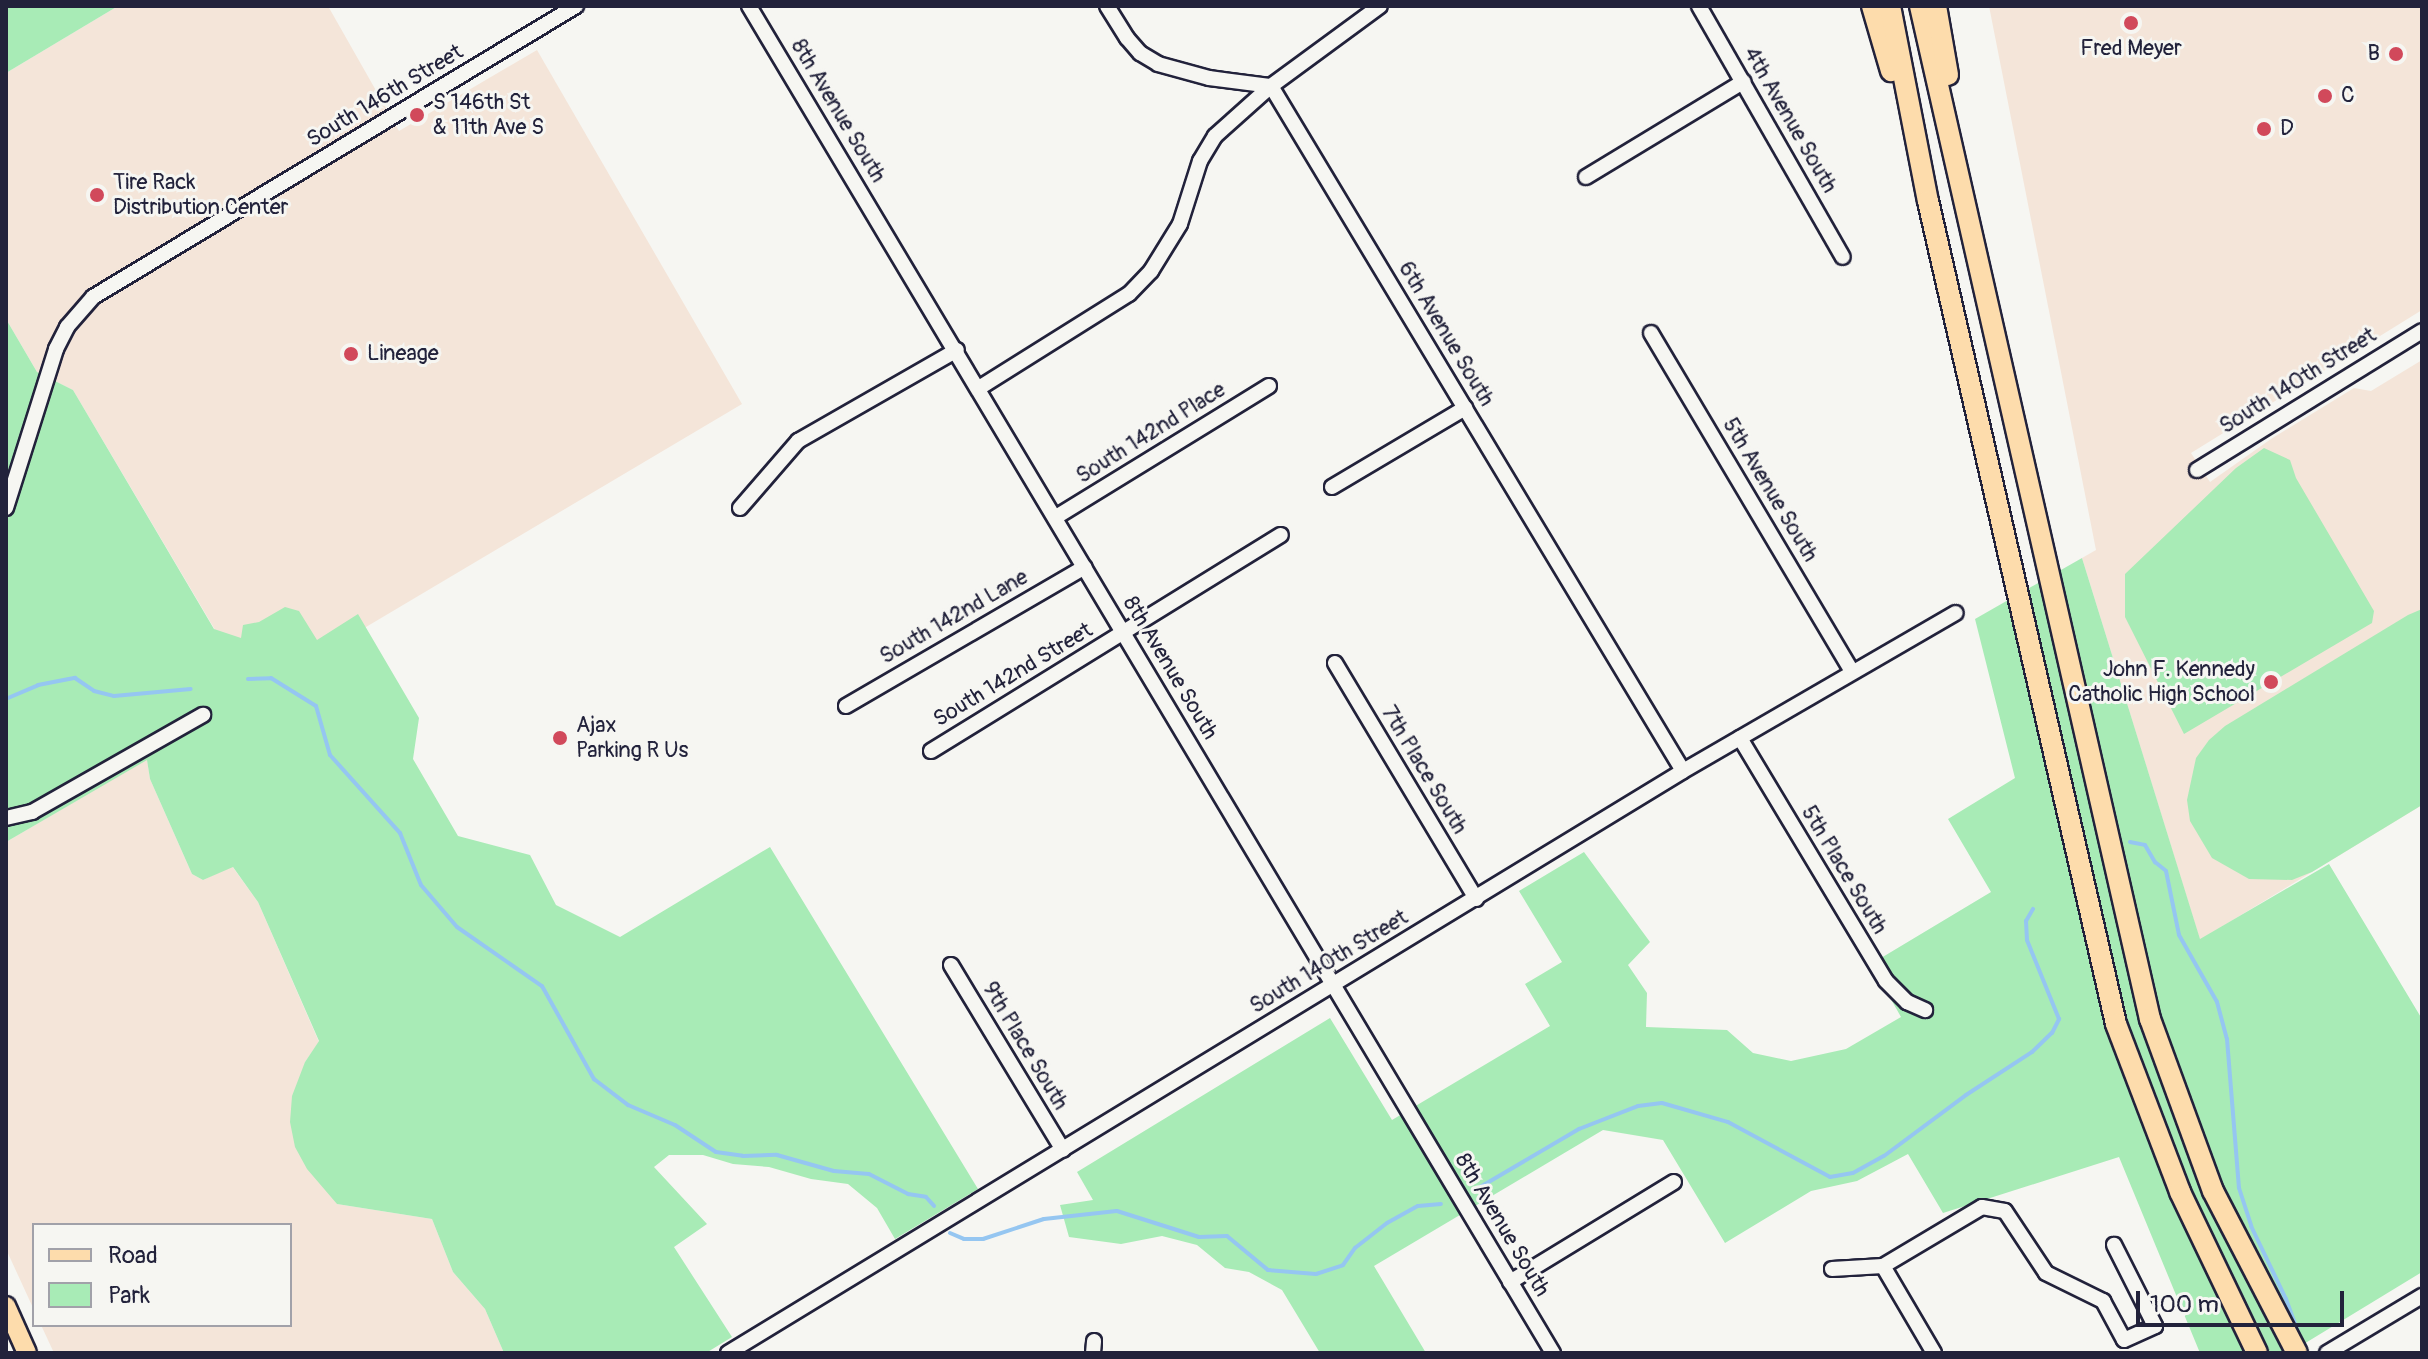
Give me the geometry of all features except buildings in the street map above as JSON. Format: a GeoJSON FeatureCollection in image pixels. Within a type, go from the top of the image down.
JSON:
{"type":"FeatureCollection","features":[{"type":"Feature","properties":{"kind":"highway"},"geometry":{"type":"LineString","coordinates":[[1872,6],[1928,201]]}},
{"type":"Feature","properties":{"kind":"highway"},"geometry":{"type":"LineString","coordinates":[[1890,6],[1928,201],[2116,1024],[2180,1192],[2257,1353]]}},
{"type":"Feature","properties":{"kind":"highway"},"geometry":{"type":"LineString","coordinates":[[1920,6],[2150,1019],[2213,1191],[2297,1353]]}},
{"type":"Feature","properties":{"kind":"highway"},"geometry":{"type":"LineString","coordinates":[[1936,6],[1982,284]]}},
{"type":"Feature","properties":{"kind":"main road"},"geometry":{"type":"LineString","coordinates":[[6,1306],[27,1353]]}},
{"type":"Feature","properties":{"kind":"street","name":"South 146th Street"},"geometry":{"type":"LineString","coordinates":[[6,508],[56,349],[67,327],[93,297],[576,6]]}},
{"type":"Feature","properties":{"kind":"street","name":"8th Avenue South"},"geometry":{"type":"LineString","coordinates":[[749,6],[1553,1353]]}},
{"type":"Feature","properties":{"kind":"street"},"geometry":{"type":"LineString","coordinates":[[1107,6],[1140,53],[1158,64],[1209,78],[1271,86]]}},
{"type":"Feature","properties":{"kind":"street"},"geometry":{"type":"LineString","coordinates":[[979,388],[1129,294],[1151,271],[1180,224],[1200,161],[1215,136],[1271,86],[1380,6]]}},
{"type":"Feature","properties":{"kind":"street","name":"4th Avenue South"},"geometry":{"type":"LineString","coordinates":[[1699,6],[1843,257]]}},
{"type":"Feature","properties":{"kind":"street"},"geometry":{"type":"LineString","coordinates":[[1586,177],[1743,82]]}},
{"type":"Feature","properties":{"kind":"street","name":"6th Avenue South"},"geometry":{"type":"LineString","coordinates":[[1271,86],[1683,771]]}},
{"type":"Feature","properties":{"kind":"street","name":"South 140th Street"},"geometry":{"type":"LineString","coordinates":[[2197,470],[2422,331]]}},
{"type":"Feature","properties":{"kind":"street","name":"5th Avenue South"},"geometry":{"type":"LineString","coordinates":[[1651,333],[1852,671]]}},
{"type":"Feature","properties":{"kind":"street"},"geometry":{"type":"LineString","coordinates":[[740,508],[798,441],[957,350]]}},
{"type":"Feature","properties":{"kind":"street","name":"South 142nd Place"},"geometry":{"type":"LineString","coordinates":[[1056,517],[1269,386]]}},
{"type":"Feature","properties":{"kind":"street"},"geometry":{"type":"LineString","coordinates":[[1332,487],[1465,408]]}},
{"type":"Feature","properties":{"kind":"street","name":"South 142nd Street"},"geometry":{"type":"LineString","coordinates":[[931,751],[1281,535]]}},
{"type":"Feature","properties":{"kind":"street","name":"South 142nd Lane"},"geometry":{"type":"LineString","coordinates":[[846,706],[1085,567]]}},
{"type":"Feature","properties":{"kind":"street","name":"South 140th Street"},"geometry":{"type":"LineString","coordinates":[[728,1353],[1683,771],[1956,613]]}},
{"type":"Feature","properties":{"kind":"street","name":"7th Place South"},"geometry":{"type":"LineString","coordinates":[[1335,663],[1476,899]]}},
{"type":"Feature","properties":{"kind":"street"},"geometry":{"type":"LineString","coordinates":[[6,818],[32,812],[203,715]]}},
{"type":"Feature","properties":{"kind":"street","name":"5th Place South"},"geometry":{"type":"LineString","coordinates":[[1740,738],[1886,981],[1907,1002],[1925,1010]]}},
{"type":"Feature","properties":{"kind":"street","name":"9th Place South"},"geometry":{"type":"LineString","coordinates":[[951,965],[1063,1150]]}},
{"type":"Feature","properties":{"kind":"street"},"geometry":{"type":"LineString","coordinates":[[1510,1282],[1674,1182]]}},
{"type":"Feature","properties":{"kind":"street"},"geometry":{"type":"LineString","coordinates":[[1832,1269],[1883,1266],[1982,1207],[2005,1211],[2046,1273],[2103,1301],[2124,1340],[2155,1326],[2114,1245]]}},
{"type":"Feature","properties":{"kind":"street"},"geometry":{"type":"LineString","coordinates":[[1883,1266],[1934,1353]]}},
{"type":"Feature","properties":{"kind":"street"},"geometry":{"type":"LineString","coordinates":[[2332,1350],[2422,1296]]}},
{"type":"Feature","properties":{"kind":"shaded area"},"geometry":{"type":"Polygon","coordinates":[[[118,6],[328,6],[399,131],[537,50],[742,404],[253,694],[73,390],[37,372],[6,319],[6,73],[118,6]]]}},
{"type":"Feature","properties":{"kind":"shaded area"},"geometry":{"type":"Polygon","coordinates":[[[1989,6],[2422,6],[2422,310],[2191,453],[2210,482],[2271,439],[2354,388],[2371,391],[2422,360],[2422,805],[2200,940],[2082,558],[2096,550],[1989,6]]]}},
{"type":"Feature","properties":{"kind":"shaded area"},"geometry":{"type":"Polygon","coordinates":[[[147,759],[150,779],[192,874],[203,880],[232,866],[258,902],[319,1042],[305,1062],[337,1204],[432,1219],[453,1272],[485,1309],[504,1353],[54,1353],[42,1327],[292,1327],[292,1223],[32,1223],[32,1306],[6,1249],[6,842],[147,759]]]}},
{"type":"Feature","properties":{"kind":"green space"},"geometry":{"type":"Polygon","coordinates":[[[6,6],[118,6],[6,73],[6,6]]]}},
{"type":"Feature","properties":{"kind":"green space"},"geometry":{"type":"Polygon","coordinates":[[[6,319],[37,372],[73,390],[214,629],[241,638],[243,625],[259,622],[285,607],[299,611],[317,640],[358,614],[419,718],[413,759],[458,836],[530,855],[556,905],[620,937],[770,847],[978,1189],[895,1239],[877,1208],[848,1184],[811,1179],[769,1167],[733,1164],[703,1155],[669,1155],[654,1167],[707,1224],[674,1247],[732,1337],[706,1353],[504,1353],[485,1309],[453,1272],[432,1219],[337,1204],[307,1169],[295,1147],[290,1122],[292,1096],[305,1062],[319,1041],[258,902],[233,867],[203,880],[192,874],[150,779],[147,760],[6,842],[6,319]]]}},
{"type":"Feature","properties":{"kind":"green space"},"geometry":{"type":"Polygon","coordinates":[[[2264,448],[2290,460],[2296,478],[2374,611],[2372,623],[2184,734],[2125,617],[2125,574],[2236,468],[2264,448]]]}},
{"type":"Feature","properties":{"kind":"green space"},"geometry":{"type":"Polygon","coordinates":[[[2082,558],[2200,939],[2329,864],[2422,1019],[2422,1272],[2289,1353],[2200,1353],[2119,1157],[1943,1213],[1908,1154],[1857,1181],[1811,1191],[1725,1243],[1663,1140],[1603,1130],[1374,1266],[1426,1353],[1320,1353],[1282,1290],[1249,1272],[1225,1268],[1197,1245],[1162,1236],[1121,1244],[1069,1237],[1060,1205],[1093,1200],[1077,1172],[1330,1018],[1392,1120],[1550,1026],[1525,984],[1562,962],[1519,891],[1584,852],[1650,942],[1628,965],[1647,993],[1646,1027],[1727,1030],[1753,1053],[1791,1061],[1846,1049],[1901,1017],[1871,964],[1991,892],[1948,819],[2015,778],[1975,619],[2082,558]]]}},
{"type":"Feature","properties":{"kind":"green space"},"geometry":{"type":"Polygon","coordinates":[[[2422,609],[2422,805],[2312,872],[2292,880],[2249,879],[2212,858],[2190,821],[2187,800],[2196,758],[2209,740],[2225,726],[2422,609]]]}},
{"type":"Feature","properties":{"kind":"waterway"},"geometry":{"type":"LineString","coordinates":[[8,698],[38,685],[75,678],[94,691],[114,696],[191,689]]}},
{"type":"Feature","properties":{"kind":"waterway"},"geometry":{"type":"LineString","coordinates":[[248,679],[271,678],[316,706],[330,755],[400,833],[421,885],[457,927],[542,986],[594,1079],[628,1105],[675,1125],[716,1152],[743,1156],[777,1155],[834,1171],[869,1174],[908,1194],[926,1197],[934,1206]]}},
{"type":"Feature","properties":{"kind":"waterway"},"geometry":{"type":"LineString","coordinates":[[2130,842],[2145,845],[2155,862],[2166,871],[2179,935],[2217,1002],[2227,1039],[2239,1188],[2251,1226],[2286,1299],[2301,1340]]}},
{"type":"Feature","properties":{"kind":"waterway"},"geometry":{"type":"LineString","coordinates":[[1475,1190],[1579,1129],[1638,1106],[1662,1103],[1728,1122],[1830,1177],[1853,1173],[1884,1156],[1966,1095],[2032,1052],[2052,1033],[2059,1019],[2027,940],[2026,921],[2033,909]]}},
{"type":"Feature","properties":{"kind":"waterway"},"geometry":{"type":"LineString","coordinates":[[950,1233],[964,1239],[983,1239],[1044,1219],[1117,1211],[1199,1237],[1227,1236],[1268,1270],[1316,1274],[1343,1265],[1355,1248],[1387,1223],[1418,1206],[1441,1204]]}},
{"type":"Feature","properties":{"kind":"place","name":"Fred Meyer"},"geometry":{"type":"Point","coordinates":[2131,23]}},
{"type":"Feature","properties":{"kind":"place","name":"B"},"geometry":{"type":"Point","coordinates":[2396,54]}},
{"type":"Feature","properties":{"kind":"place","name":"C"},"geometry":{"type":"Point","coordinates":[2325,96]}},
{"type":"Feature","properties":{"kind":"place","name":"S 146th St & 11th Ave S"},"geometry":{"type":"Point","coordinates":[417,115]}},
{"type":"Feature","properties":{"kind":"place","name":"D"},"geometry":{"type":"Point","coordinates":[2264,129]}},
{"type":"Feature","properties":{"kind":"place","name":"Tire Rack Distribution Center"},"geometry":{"type":"Point","coordinates":[97,195]}},
{"type":"Feature","properties":{"kind":"place","name":"Lineage"},"geometry":{"type":"Point","coordinates":[351,354]}},
{"type":"Feature","properties":{"kind":"place","name":"John F. Kennedy Catholic High School"},"geometry":{"type":"Point","coordinates":[2271,682]}},
{"type":"Feature","properties":{"kind":"place","name":"Ajax Parking R Us"},"geometry":{"type":"Point","coordinates":[560,738]}}]}
